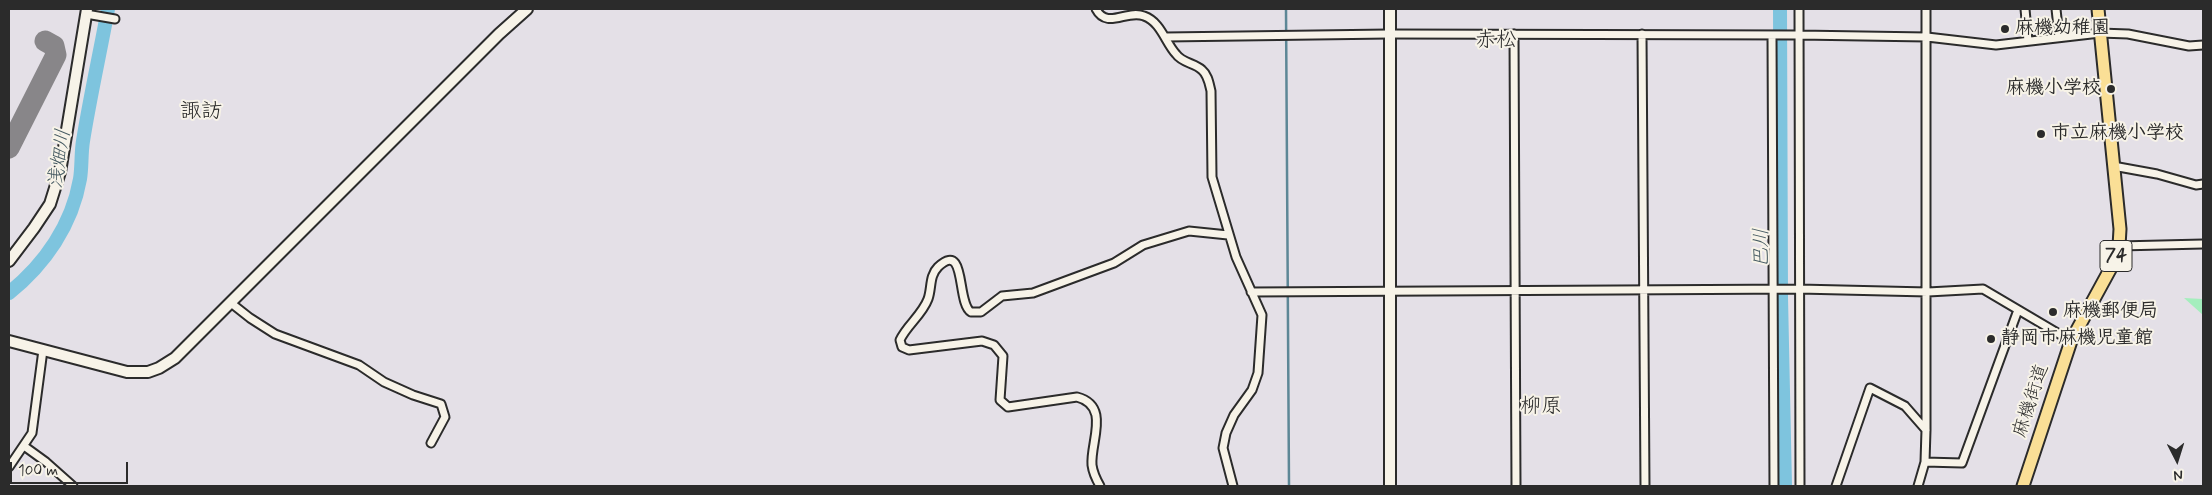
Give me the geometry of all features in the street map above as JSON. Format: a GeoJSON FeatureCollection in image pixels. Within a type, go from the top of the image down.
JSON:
{"type":"FeatureCollection","features":[{"type":"Feature","properties":{"kind":"main road","name":"麻機街道"},"geometry":{"type":"LineString","coordinates":[[2023,486],[2071,341],[2113,264],[2119,246],[2120,229],[2098,9]]}},
{"type":"Feature","properties":{"kind":"street"},"geometry":{"type":"LineString","coordinates":[[9,341],[127,372],[148,372],[159,368],[175,358],[499,34],[527,9]]}},
{"type":"Feature","properties":{"kind":"street"},"geometry":{"type":"LineString","coordinates":[[1096,9],[1104,18],[1111,20],[1134,13],[1152,19],[1176,56],[1202,69],[1208,78],[1211,91],[1212,176],[1228,235],[1262,315],[1260,359],[1252,390],[1234,415],[1226,433],[1223,448],[1233,486]]}},
{"type":"Feature","properties":{"kind":"street"},"geometry":{"type":"LineString","coordinates":[[1390,9],[1390,486]]}},
{"type":"Feature","properties":{"kind":"street"},"geometry":{"type":"LineString","coordinates":[[1799,9],[1800,486]]}},
{"type":"Feature","properties":{"kind":"street"},"geometry":{"type":"LineString","coordinates":[[1918,486],[1926,462],[1928,292],[1926,9]]}},
{"type":"Feature","properties":{"kind":"street"},"geometry":{"type":"LineString","coordinates":[[2025,9],[2028,41]]}},
{"type":"Feature","properties":{"kind":"street"},"geometry":{"type":"LineString","coordinates":[[2056,9],[2059,37]]}},
{"type":"Feature","properties":{"kind":"street"},"geometry":{"type":"LineString","coordinates":[[9,261],[50,204],[60,172],[87,11],[115,19]]}},
{"type":"Feature","properties":{"kind":"street"},"geometry":{"type":"LineString","coordinates":[[1166,38],[1390,34],[1799,35],[1927,37],[1996,46],[2100,33],[2128,34],[2189,46],[2203,45]]}},
{"type":"Feature","properties":{"kind":"street"},"geometry":{"type":"LineString","coordinates":[[1514,34],[1516,486]]}},
{"type":"Feature","properties":{"kind":"street"},"geometry":{"type":"LineString","coordinates":[[1642,34],[1645,486]]}},
{"type":"Feature","properties":{"kind":"street"},"geometry":{"type":"LineString","coordinates":[[1772,35],[1774,486]]}},
{"type":"Feature","properties":{"kind":"street"},"geometry":{"type":"LineString","coordinates":[[2113,166],[2157,174],[2196,185],[2203,184]]}},
{"type":"Feature","properties":{"kind":"street"},"geometry":{"type":"LineString","coordinates":[[1100,486],[1094,477],[1092,463],[1096,414],[1092,404],[1086,400],[1071,398],[1008,406],[1000,400],[1002,356],[994,345],[982,341],[909,350],[902,347],[900,340],[904,332],[919,315],[928,299],[933,274],[944,263],[950,261],[955,263],[960,271],[962,296],[965,306],[971,312],[981,312],[1002,296],[1033,292],[1114,263],[1143,245],[1189,232],[1228,235]]}},
{"type":"Feature","properties":{"kind":"street"},"geometry":{"type":"LineString","coordinates":[[2119,246],[2203,244]]}},
{"type":"Feature","properties":{"kind":"street"},"geometry":{"type":"LineString","coordinates":[[1251,292],[1773,289],[1928,292],[1983,289],[2071,341]]}},
{"type":"Feature","properties":{"kind":"street"},"geometry":{"type":"LineString","coordinates":[[231,303],[275,334],[359,365],[384,382],[413,395],[441,404],[444,417],[431,443]]}},
{"type":"Feature","properties":{"kind":"street"},"geometry":{"type":"LineString","coordinates":[[1926,462],[1962,462],[2018,310]]}},
{"type":"Feature","properties":{"kind":"street"},"geometry":{"type":"LineString","coordinates":[[9,467],[32,434],[43,350]]}},
{"type":"Feature","properties":{"kind":"street"},"geometry":{"type":"LineString","coordinates":[[1836,486],[1870,388],[1905,406],[1926,430]]}},
{"type":"Feature","properties":{"kind":"street"},"geometry":{"type":"LineString","coordinates":[[24,446],[46,462],[73,486]]}},
{"type":"Feature","properties":{"kind":"green space"},"geometry":{"type":"Polygon","coordinates":[[[2184,298],[2203,299],[2203,315],[2184,298]]]}},
{"type":"Feature","properties":{"kind":"waterway","name":"浅畑川"},"geometry":{"type":"LineString","coordinates":[[9,293],[22,282],[45,256],[64,228],[71,212],[80,179],[83,141],[108,9]]}},
{"type":"Feature","properties":{"kind":"waterway"},"geometry":{"type":"LineString","coordinates":[[1286,9],[1289,486]]}},
{"type":"Feature","properties":{"kind":"waterway","name":"巴川"},"geometry":{"type":"LineString","coordinates":[[1780,9],[1781,297],[1785,486]]}},
{"type":"Feature","properties":{"kind":"taxiway"},"geometry":{"type":"LineString","coordinates":[[9,148],[56,55],[54,46],[45,41]]}},
{"type":"Feature","properties":{"kind":"place","name":"麻機幼稚園"},"geometry":{"type":"Point","coordinates":[2005,29]}},
{"type":"Feature","properties":{"kind":"place","name":"麻機小学校"},"geometry":{"type":"Point","coordinates":[2111,89]}},
{"type":"Feature","properties":{"kind":"place","name":"市立麻機小学校"},"geometry":{"type":"Point","coordinates":[2041,134]}},
{"type":"Feature","properties":{"kind":"place","name":"麻機郵便局"},"geometry":{"type":"Point","coordinates":[2053,312]}},
{"type":"Feature","properties":{"kind":"place","name":"静岡市麻機児童館"},"geometry":{"type":"Point","coordinates":[1991,339]}},
{"type":"Feature","properties":{"kind":"district","name":"赤松"},"geometry":{"type":"Point","coordinates":[1496,42]}},
{"type":"Feature","properties":{"kind":"district","name":"諏訪"},"geometry":{"type":"Point","coordinates":[201,113]}},
{"type":"Feature","properties":{"kind":"district","name":"柳原"},"geometry":{"type":"Point","coordinates":[1541,408]}}]}
